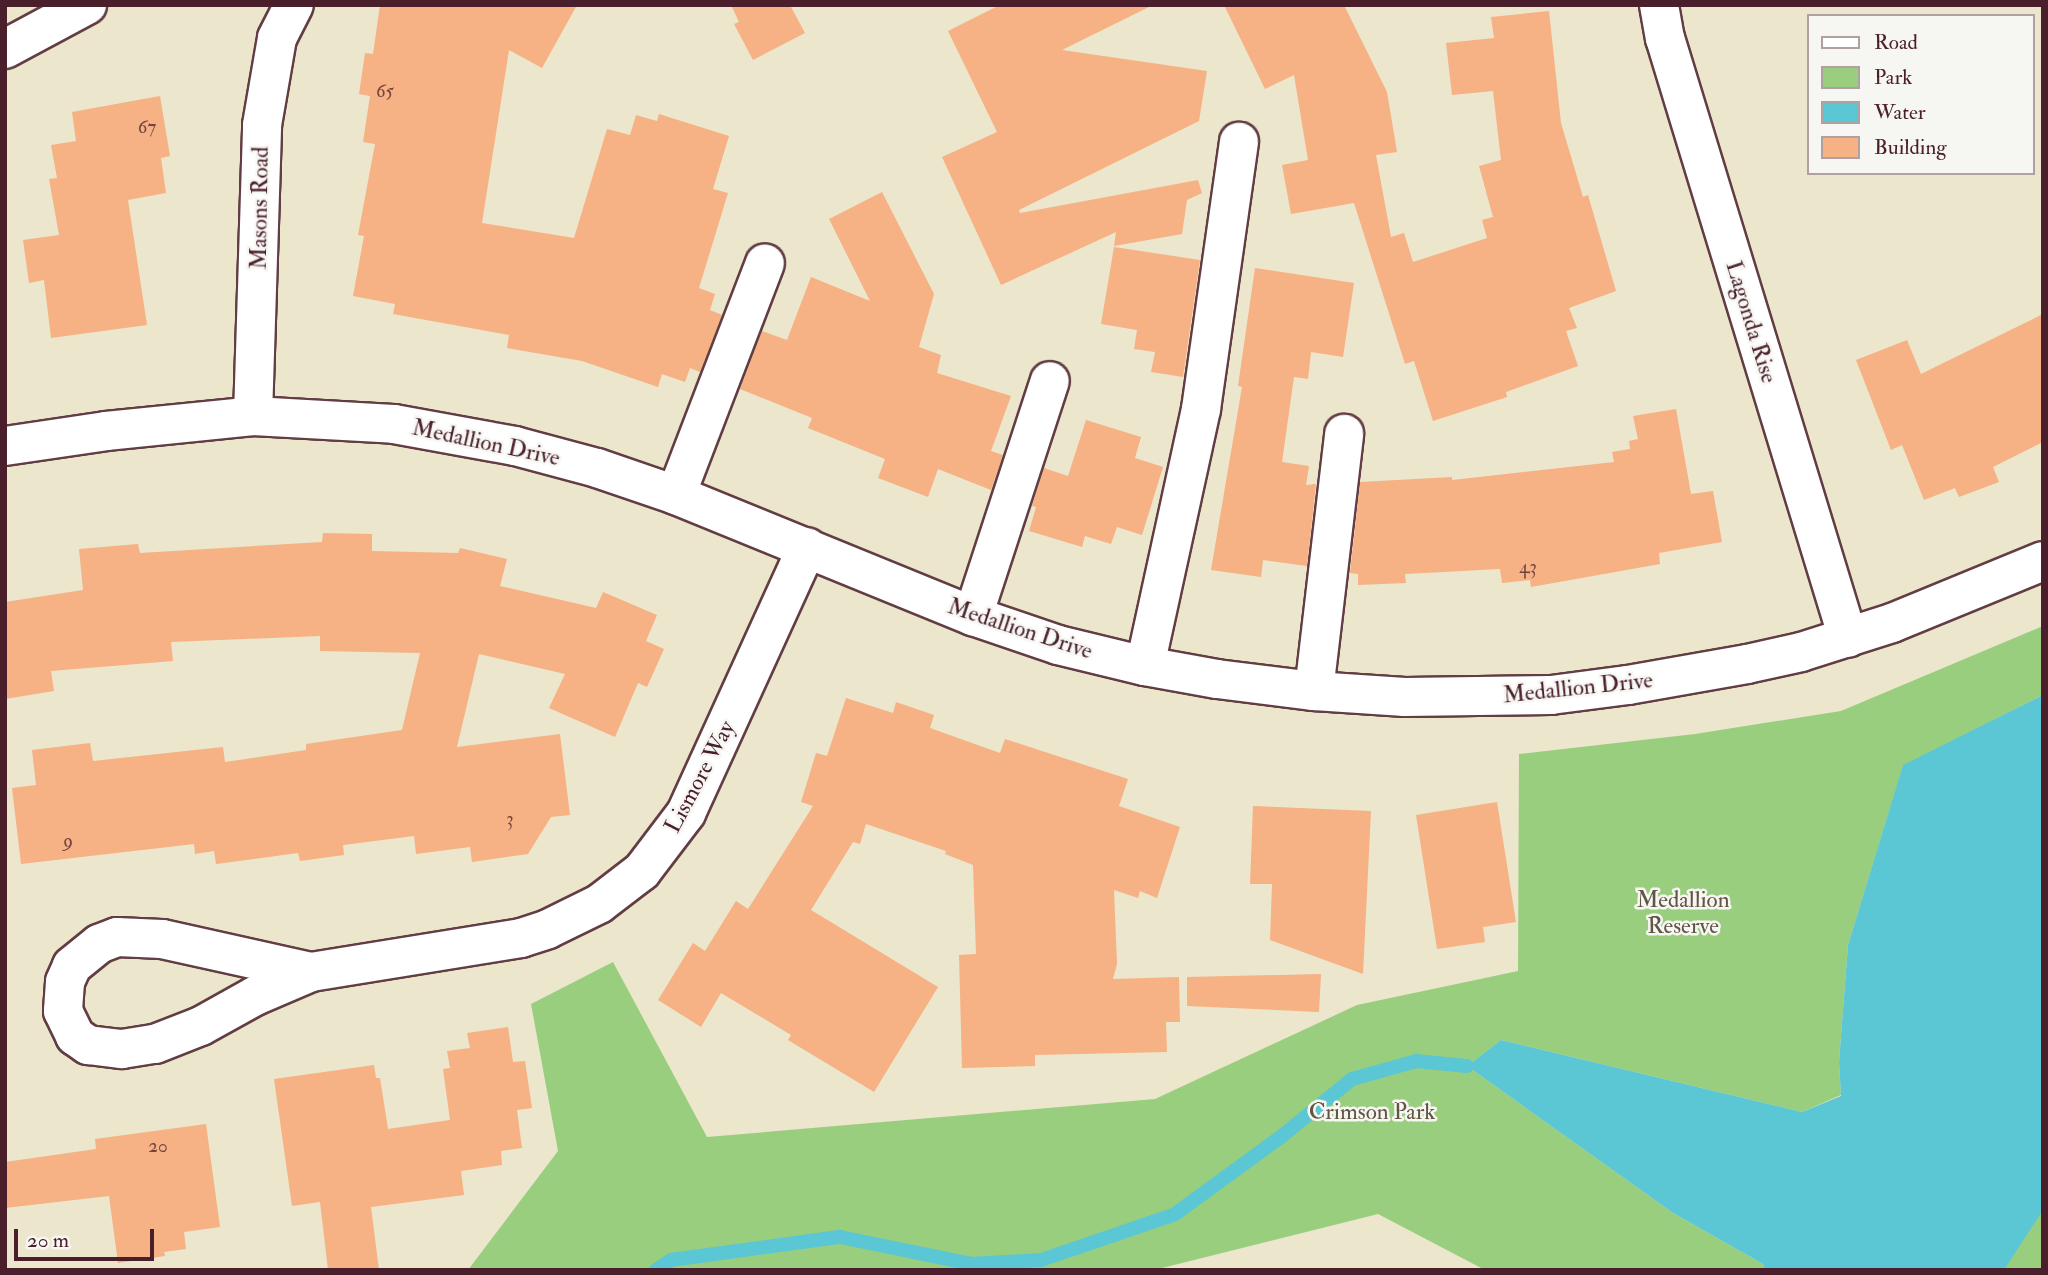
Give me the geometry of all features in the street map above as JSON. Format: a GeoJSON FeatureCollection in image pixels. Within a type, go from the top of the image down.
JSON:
{"type":"FeatureCollection","features":[{"type":"Feature","properties":{"kind":"street"},"geometry":{"type":"LineString","coordinates":[[5,49],[87,5]]}},
{"type":"Feature","properties":{"kind":"street","name":"Masons Road"},"geometry":{"type":"LineString","coordinates":[[253,416],[262,125],[277,38],[294,5]]}},
{"type":"Feature","properties":{"kind":"street","name":"Lagonda Rise"},"geometry":{"type":"LineString","coordinates":[[1659,5],[1665,38],[1848,638]]}},
{"type":"Feature","properties":{"kind":"street"},"geometry":{"type":"LineString","coordinates":[[1145,666],[1201,410],[1239,142]]}},
{"type":"Feature","properties":{"kind":"street"},"geometry":{"type":"LineString","coordinates":[[676,495],[765,263]]}},
{"type":"Feature","properties":{"kind":"street"},"geometry":{"type":"LineString","coordinates":[[973,616],[1050,382]]}},
{"type":"Feature","properties":{"kind":"street","name":"Medallion Drive"},"geometry":{"type":"LineString","coordinates":[[5,446],[106,431],[253,416],[394,424],[515,446],[597,468],[676,495],[973,616],[1058,645],[1145,666],[1314,691],[1405,697],[1551,695],[1628,685],[1747,664],[1848,638],[1892,623],[2043,561]]}},
{"type":"Feature","properties":{"kind":"street"},"geometry":{"type":"LineString","coordinates":[[1314,691],[1344,434]]}},
{"type":"Feature","properties":{"kind":"street","name":"Lismore Way"},"geometry":{"type":"LineString","coordinates":[[311,972],[162,939],[117,937],[99,943],[72,966],[65,982],[63,1011],[66,1025],[88,1045],[114,1049],[139,1047],[201,1026],[255,996],[311,972],[521,938],[576,917],[599,904],[642,872],[686,813],[807,547]]}},
{"type":"Feature","properties":{"kind":"green space","name":"Crimson Park"},"geometry":{"type":"Polygon","coordinates":[[[2043,626],[2043,695],[1903,766],[1848,945],[1839,1062],[1841,1095],[1802,1112],[1501,1040],[1467,1066],[1673,1213],[1763,1264],[1765,1270],[1485,1270],[1378,1214],[1154,1270],[468,1270],[558,1151],[531,1004],[613,962],[707,1137],[1155,1099],[1357,1005],[1518,971],[1519,754],[1695,734],[1841,711],[2043,626]]]}},
{"type":"Feature","properties":{"kind":"green space"},"geometry":{"type":"Polygon","coordinates":[[[2043,1208],[2043,1270],[2003,1270],[2043,1208]]]}},
{"type":"Feature","properties":{"kind":"water"},"geometry":{"type":"Polygon","coordinates":[[[2043,695],[2043,1210],[2004,1270],[1765,1270],[1763,1264],[1673,1213],[1467,1066],[1501,1040],[1802,1112],[1841,1096],[1839,1062],[1848,945],[1903,765],[2043,695]]]}},
{"type":"Feature","properties":{"kind":"building"},"geometry":{"type":"Polygon","coordinates":[[[380,5],[577,5],[542,68],[509,50],[482,223],[574,238],[607,129],[630,135],[636,115],[657,121],[659,114],[729,136],[713,189],[728,193],[699,288],[715,294],[710,310],[722,315],[700,372],[690,368],[685,382],[662,374],[658,387],[582,361],[507,348],[509,335],[393,314],[395,304],[353,296],[364,236],[358,235],[375,144],[363,142],[370,96],[359,94],[365,53],[373,54],[380,5]]]}},
{"type":"Feature","properties":{"kind":"building"},"geometry":{"type":"Polygon","coordinates":[[[731,5],[790,5],[805,33],[753,60],[734,24],[739,22],[731,5]]]}},
{"type":"Feature","properties":{"kind":"building"},"geometry":{"type":"Polygon","coordinates":[[[1000,5],[1153,5],[1062,50],[1207,71],[1199,121],[1019,210],[1020,213],[1198,180],[1202,193],[1187,200],[1182,234],[1114,246],[1116,232],[1001,285],[942,157],[997,132],[948,31],[1000,5]]]}},
{"type":"Feature","properties":{"kind":"building"},"geometry":{"type":"Polygon","coordinates":[[[1224,5],[1344,5],[1387,92],[1397,152],[1376,155],[1391,237],[1404,233],[1413,262],[1487,238],[1482,220],[1493,217],[1479,166],[1501,160],[1493,91],[1452,95],[1446,43],[1494,38],[1491,17],[1549,11],[1561,123],[1583,197],[1588,195],[1616,291],[1569,308],[1577,328],[1566,331],[1578,366],[1506,392],[1507,397],[1433,421],[1414,361],[1405,364],[1354,203],[1291,214],[1282,165],[1308,160],[1294,75],[1265,89],[1224,5]]]}},
{"type":"Feature","properties":{"kind":"building"},"geometry":{"type":"Polygon","coordinates":[[[160,96],[170,156],[161,158],[166,193],[128,200],[147,325],[51,338],[44,280],[29,283],[23,240],[59,235],[49,179],[57,178],[51,145],[76,141],[72,112],[160,96]]]}},
{"type":"Feature","properties":{"kind":"building"},"geometry":{"type":"Polygon","coordinates":[[[882,192],[934,294],[919,347],[941,355],[937,373],[1011,396],[991,451],[1003,455],[991,490],[938,469],[928,497],[878,478],[885,459],[808,428],[812,418],[740,389],[762,331],[787,340],[811,277],[870,301],[829,219],[882,192]]]}},
{"type":"Feature","properties":{"kind":"building"},"geometry":{"type":"Polygon","coordinates":[[[1114,247],[1200,260],[1183,377],[1151,372],[1155,352],[1134,349],[1137,330],[1101,324],[1114,247]]]}},
{"type":"Feature","properties":{"kind":"building"},"geometry":{"type":"Polygon","coordinates":[[[1255,268],[1354,283],[1343,357],[1311,352],[1308,379],[1294,377],[1282,462],[1309,466],[1306,485],[1316,484],[1307,566],[1263,560],[1261,577],[1211,570],[1242,387],[1238,386],[1255,268]]]}},
{"type":"Feature","properties":{"kind":"building"},"geometry":{"type":"Polygon","coordinates":[[[2043,314],[2043,442],[1993,467],[1999,482],[1959,497],[1955,488],[1924,500],[1902,445],[1891,450],[1856,360],[1907,340],[1921,374],[2043,314]]]}},
{"type":"Feature","properties":{"kind":"building"},"geometry":{"type":"Polygon","coordinates":[[[1676,409],[1691,494],[1713,491],[1722,542],[1659,553],[1660,564],[1531,587],[1530,580],[1502,583],[1500,569],[1405,574],[1406,583],[1358,585],[1358,574],[1350,573],[1360,482],[1452,477],[1452,480],[1614,462],[1612,452],[1630,449],[1629,441],[1638,439],[1633,416],[1676,409]]]}},
{"type":"Feature","properties":{"kind":"building"},"geometry":{"type":"Polygon","coordinates":[[[1086,420],[1141,437],[1135,458],[1163,467],[1142,535],[1117,527],[1111,544],[1085,536],[1082,547],[1029,531],[1036,507],[1032,506],[1044,468],[1068,476],[1086,420]]]}},
{"type":"Feature","properties":{"kind":"building"},"geometry":{"type":"Polygon","coordinates":[[[323,533],[372,534],[372,551],[458,553],[460,548],[507,559],[500,586],[596,608],[603,592],[657,615],[646,641],[664,649],[647,687],[638,683],[615,737],[549,708],[565,674],[479,654],[457,747],[560,734],[570,815],[551,817],[528,854],[472,862],[470,847],[416,854],[414,836],[343,845],[344,855],[300,861],[298,853],[216,864],[214,851],[195,854],[194,844],[21,864],[12,788],[36,785],[32,750],[90,743],[93,761],[223,747],[225,762],[306,750],[306,744],[402,730],[420,653],[320,651],[320,636],[171,642],[173,661],[51,671],[54,691],[5,699],[5,602],[83,590],[79,549],[138,544],[140,553],[322,542],[323,533]]]}},
{"type":"Feature","properties":{"kind":"building"},"geometry":{"type":"Polygon","coordinates":[[[846,698],[893,713],[896,702],[934,715],[930,728],[1000,753],[1005,739],[1128,779],[1119,806],[1180,827],[1157,898],[1140,891],[1138,898],[1114,890],[1117,964],[1113,979],[1179,977],[1180,1022],[1166,1022],[1167,1052],[1035,1055],[1035,1066],[962,1068],[959,955],[976,954],[973,865],[945,854],[946,851],[866,824],[860,844],[853,842],[811,910],[938,987],[874,1092],[788,1040],[791,1035],[721,993],[701,1027],[658,1000],[693,943],[705,951],[736,901],[748,909],[813,806],[801,802],[816,753],[827,756],[846,698]]]}},
{"type":"Feature","properties":{"kind":"building"},"geometry":{"type":"Polygon","coordinates":[[[1497,802],[1516,922],[1483,927],[1485,942],[1437,949],[1416,815],[1497,802]]]}},
{"type":"Feature","properties":{"kind":"building"},"geometry":{"type":"Polygon","coordinates":[[[1253,806],[1371,811],[1363,974],[1270,940],[1272,884],[1250,884],[1253,806]]]}},
{"type":"Feature","properties":{"kind":"building"},"geometry":{"type":"Polygon","coordinates":[[[1321,974],[1319,1012],[1187,1006],[1187,977],[1321,974]]]}},
{"type":"Feature","properties":{"kind":"building"},"geometry":{"type":"Polygon","coordinates":[[[508,1027],[513,1062],[525,1061],[532,1108],[517,1110],[522,1148],[501,1151],[502,1165],[461,1171],[464,1195],[371,1207],[379,1270],[328,1270],[320,1202],[292,1206],[274,1079],[374,1065],[376,1078],[380,1078],[388,1129],[450,1120],[443,1069],[450,1068],[447,1051],[470,1048],[467,1033],[508,1027]]]}},
{"type":"Feature","properties":{"kind":"building"},"geometry":{"type":"Polygon","coordinates":[[[206,1124],[220,1227],[184,1232],[186,1249],[164,1252],[165,1256],[118,1263],[109,1196],[5,1208],[5,1162],[96,1149],[95,1139],[206,1124]]]}},
{"type":"Feature","properties":{"kind":"waterway"},"geometry":{"type":"LineString","coordinates":[[656,1270],[671,1260],[840,1237],[971,1264],[1041,1260],[1175,1214],[1282,1136],[1352,1079],[1416,1061],[1467,1066]]}},
{"type":"Feature","properties":{"kind":"park label","name":"Medallion Reserve"},"geometry":{"type":"Point","coordinates":[1683,913]}}]}
